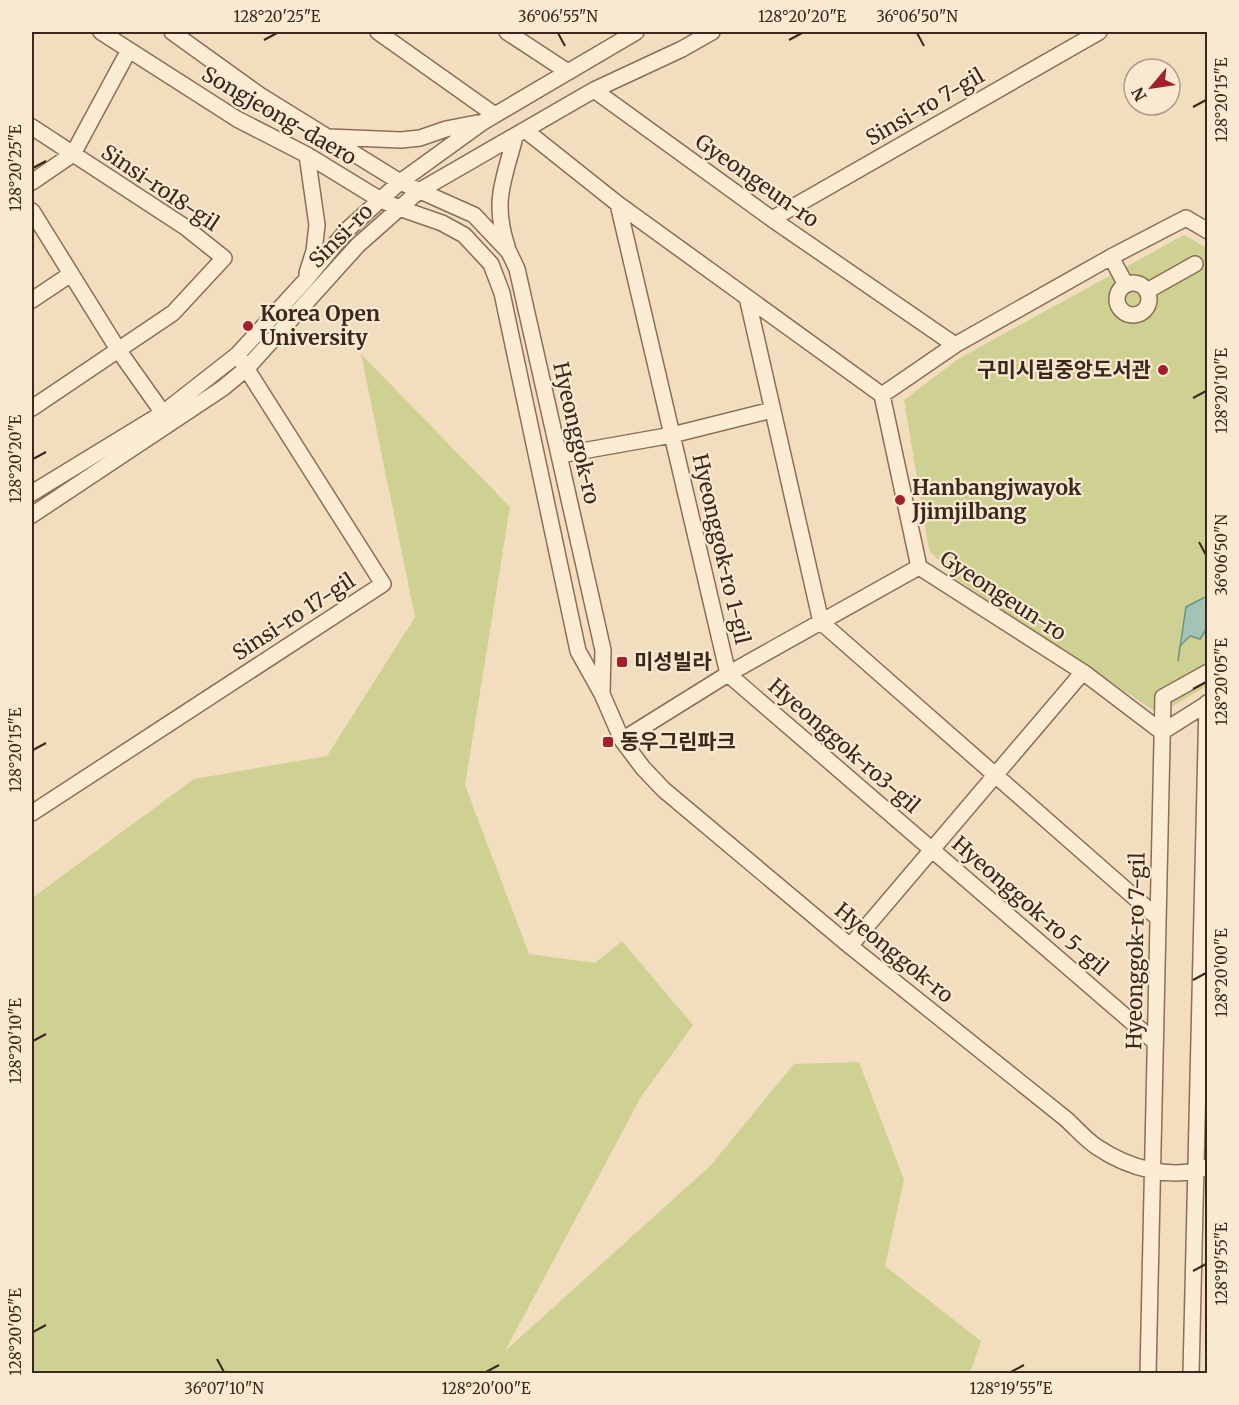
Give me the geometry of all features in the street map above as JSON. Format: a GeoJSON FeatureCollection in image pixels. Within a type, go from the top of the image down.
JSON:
{"type":"FeatureCollection","features":[{"type":"Feature","properties":{"kind":"street","name":"Songjeong-daero"},"geometry":{"type":"LineString","coordinates":[[101,32],[237,118],[307,155],[379,199],[442,223]]}},
{"type":"Feature","properties":{"kind":"street","name":"Songjeong-daero"},"geometry":{"type":"LineString","coordinates":[[172,32],[261,96],[400,182],[455,206]]}},
{"type":"Feature","properties":{"kind":"street"},"geometry":{"type":"LineString","coordinates":[[378,32],[489,119]]}},
{"type":"Feature","properties":{"kind":"street"},"geometry":{"type":"LineString","coordinates":[[507,32],[568,72]]}},
{"type":"Feature","properties":{"kind":"street","name":"Sinsi-ro"},"geometry":{"type":"LineString","coordinates":[[32,493],[163,413],[237,355],[304,282],[347,230],[400,182],[489,119],[636,32]]}},
{"type":"Feature","properties":{"kind":"street","name":"Sinsi-ro"},"geometry":{"type":"LineString","coordinates":[[32,515],[188,412],[247,368],[342,261],[419,191],[594,90],[682,49],[712,32]]}},
{"type":"Feature","properties":{"kind":"street","name":"Sinsi-ro 7-gil"},"geometry":{"type":"LineString","coordinates":[[771,219],[1099,32]]}},
{"type":"Feature","properties":{"kind":"street"},"geometry":{"type":"LineString","coordinates":[[32,182],[73,154],[129,50]]}},
{"type":"Feature","properties":{"kind":"street","name":"Gyeongeun-ro"},"geometry":{"type":"LineString","coordinates":[[594,90],[771,219],[955,345]]}},
{"type":"Feature","properties":{"kind":"street"},"geometry":{"type":"LineString","coordinates":[[327,137],[401,140],[420,138],[489,119]]}},
{"type":"Feature","properties":{"kind":"street"},"geometry":{"type":"LineString","coordinates":[[32,127],[73,154]]}},
{"type":"Feature","properties":{"kind":"street"},"geometry":{"type":"LineString","coordinates":[[508,252],[502,231],[499,194],[520,133],[882,395],[955,345],[1111,256],[1186,218],[1208,231]]}},
{"type":"Feature","properties":{"kind":"street","name":"Sinsi-ro18-gil"},"geometry":{"type":"LineString","coordinates":[[32,408],[173,313],[224,258],[185,227],[73,154]]}},
{"type":"Feature","properties":{"kind":"street"},"geometry":{"type":"LineString","coordinates":[[304,282],[314,251],[317,225],[307,155]]}},
{"type":"Feature","properties":{"kind":"street"},"geometry":{"type":"LineString","coordinates":[[618,204],[672,435]]}},
{"type":"Feature","properties":{"kind":"street","name":"Hyeonggok-ro"},"geometry":{"type":"LineString","coordinates":[[455,206],[474,215],[508,252],[517,270],[603,650],[602,694]]}},
{"type":"Feature","properties":{"kind":"street"},"geometry":{"type":"LineString","coordinates":[[32,211],[119,351],[163,413]]}},
{"type":"Feature","properties":{"kind":"street","name":"Hyeonggok-ro"},"geometry":{"type":"LineString","coordinates":[[442,223],[464,236],[491,264],[502,293],[578,651],[602,694],[622,740],[643,768],[664,790],[850,946],[1066,1119],[1096,1147],[1128,1163],[1152,1170],[1174,1173],[1201,1170]]}},
{"type":"Feature","properties":{"kind":"street"},"geometry":{"type":"LineString","coordinates":[[1111,256],[1126,285]]}},
{"type":"Feature","properties":{"kind":"street"},"geometry":{"type":"LineString","coordinates":[[1147,291],[1195,264]]}},
{"type":"Feature","properties":{"kind":"street"},"geometry":{"type":"LineString","coordinates":[[32,300],[71,274]]}},
{"type":"Feature","properties":{"kind":"street"},"geometry":{"type":"LineString","coordinates":[[1126,285],[1142,285],[1147,291],[1149,298],[1146,308],[1138,314],[1128,314],[1123,311],[1118,302],[1119,292],[1126,285]]}},
{"type":"Feature","properties":{"kind":"street"},"geometry":{"type":"LineString","coordinates":[[747,297],[821,622],[1158,918]]}},
{"type":"Feature","properties":{"kind":"street","name":"Sinsi-ro 17-gil"},"geometry":{"type":"LineString","coordinates":[[32,813],[383,584],[237,355]]}},
{"type":"Feature","properties":{"kind":"street","name":"Gyeongeun-ro"},"geometry":{"type":"LineString","coordinates":[[882,395],[919,567],[1083,672],[1162,732]]}},
{"type":"Feature","properties":{"kind":"street","name":"Hyeonggok-ro 1-gil"},"geometry":{"type":"LineString","coordinates":[[560,455],[672,435],[772,410]]}},
{"type":"Feature","properties":{"kind":"street","name":"Hyeonggok-ro 1-gil"},"geometry":{"type":"LineString","coordinates":[[672,435],[728,674]]}},
{"type":"Feature","properties":{"kind":"street","name":"Hyeonggok-ro3-gil"},"geometry":{"type":"LineString","coordinates":[[622,740],[728,674],[919,567]]}},
{"type":"Feature","properties":{"kind":"street","name":"Hyeonggok-ro 5-gil"},"geometry":{"type":"LineString","coordinates":[[850,946],[1083,672]]}},
{"type":"Feature","properties":{"kind":"street","name":"Hyeonggok-ro 7-gil"},"geometry":{"type":"LineString","coordinates":[[1148,1374],[1163,697],[1208,672]]}},
{"type":"Feature","properties":{"kind":"street","name":"Hyeonggok-ro3-gil"},"geometry":{"type":"LineString","coordinates":[[728,674],[932,849]]}},
{"type":"Feature","properties":{"kind":"street"},"geometry":{"type":"LineString","coordinates":[[1162,732],[1207,703]]}},
{"type":"Feature","properties":{"kind":"street"},"geometry":{"type":"LineString","coordinates":[[1191,1374],[1201,1170],[1207,703]]}},
{"type":"Feature","properties":{"kind":"street","name":"Hyeonggok-ro 5-gil"},"geometry":{"type":"LineString","coordinates":[[932,849],[1155,1042]]}},
{"type":"Feature","properties":{"kind":"green space"},"geometry":{"type":"Polygon","coordinates":[[[1184,235],[1207,248],[1207,686],[1159,714],[956,579],[929,550],[904,400],[958,359],[1184,235]]]}},
{"type":"Feature","properties":{"kind":"green space"},"geometry":{"type":"Polygon","coordinates":[[[361,354],[510,507],[465,785],[529,954],[595,963],[622,941],[693,1025],[641,1097],[505,1351],[710,1166],[794,1064],[859,1062],[904,1180],[885,1266],[981,1341],[970,1373],[32,1373],[32,898],[194,779],[327,756],[415,617],[361,354]]]}},
{"type":"Feature","properties":{"kind":"shaded area"},"geometry":{"type":"Polygon","coordinates":[[[1207,596],[1207,628],[1200,639],[1190,636],[1180,646],[1186,607],[1207,596]]]}},
{"type":"Feature","properties":{"kind":"place","name":"Korea Open University"},"geometry":{"type":"Point","coordinates":[248,326]}},
{"type":"Feature","properties":{"kind":"place","name":"구미시립중앙도서관"},"geometry":{"type":"Point","coordinates":[1163,370]}},
{"type":"Feature","properties":{"kind":"place","name":"Hanbangjwayok Jjimjilbang"},"geometry":{"type":"Point","coordinates":[900,500]}},
{"type":"Feature","properties":{"kind":"place","name":"미성빌라"},"geometry":{"type":"Point","coordinates":[622,662]}},
{"type":"Feature","properties":{"kind":"place","name":"동우그린파크"},"geometry":{"type":"Point","coordinates":[608,742]}}]}
